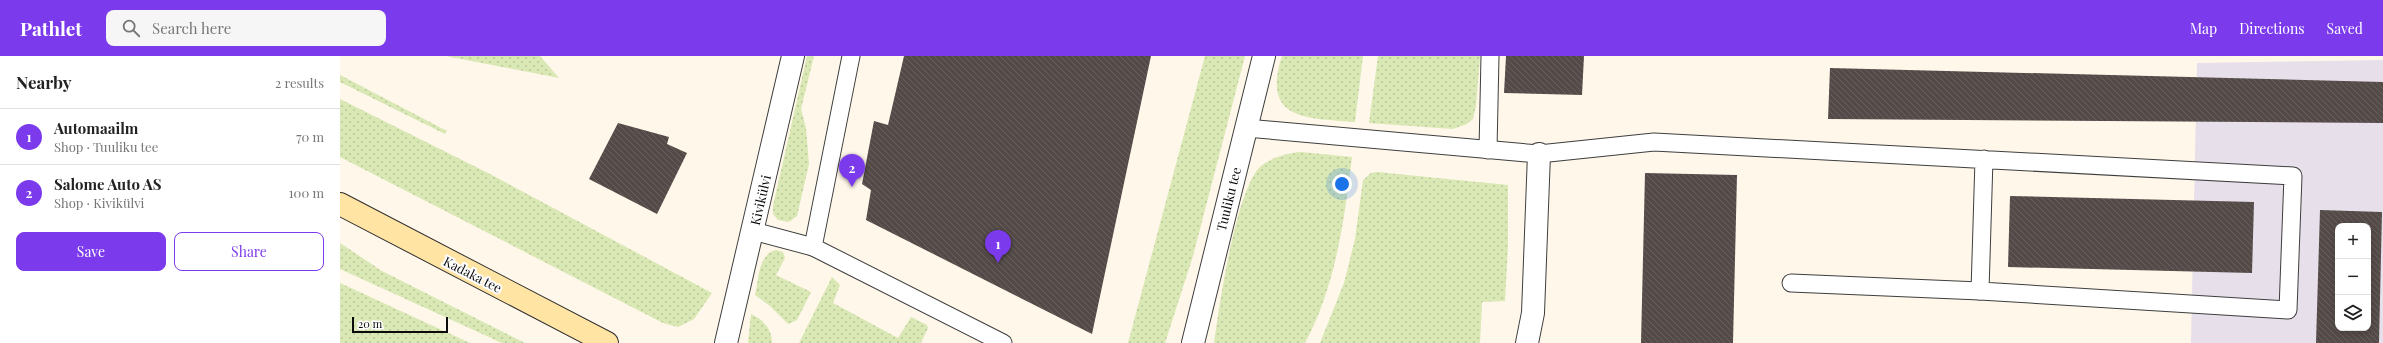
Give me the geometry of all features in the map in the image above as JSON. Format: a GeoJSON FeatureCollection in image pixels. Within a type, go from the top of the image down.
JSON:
{"type":"FeatureCollection","features":[{"type":"Feature","properties":{"kind":"main road","name":"Kadaka tee"},"geometry":{"type":"LineString","coordinates":[[340,204],[607,343]]}},
{"type":"Feature","properties":{"kind":"street","name":"Kivikülvi"},"geometry":{"type":"LineString","coordinates":[[726,343],[793,56]]}},
{"type":"Feature","properties":{"kind":"street","name":"Tuuliku tee"},"geometry":{"type":"LineString","coordinates":[[1193,343],[1264,56]]}},
{"type":"Feature","properties":{"kind":"street"},"geometry":{"type":"LineString","coordinates":[[1527,343],[1533,313],[1539,154]]}},
{"type":"Feature","properties":{"kind":"lane"},"geometry":{"type":"LineString","coordinates":[[813,248],[851,56]]}},
{"type":"Feature","properties":{"kind":"lane"},"geometry":{"type":"LineString","coordinates":[[1488,150],[1490,56]]}},
{"type":"Feature","properties":{"kind":"lane"},"geometry":{"type":"LineString","coordinates":[[1246,128],[1539,154],[1654,142],[2293,176],[2288,310],[1980,290],[1791,283]]}},
{"type":"Feature","properties":{"kind":"lane"},"geometry":{"type":"LineString","coordinates":[[1980,290],[1984,159]]}},
{"type":"Feature","properties":{"kind":"lane"},"geometry":{"type":"LineString","coordinates":[[753,231],[813,248],[1004,343]]}},
{"type":"Feature","properties":{"kind":"shaded area"},"geometry":{"type":"Polygon","coordinates":[[[2383,60],[2383,343],[2191,343],[2197,63],[2383,60]]]}},
{"type":"Feature","properties":{"kind":"green space"},"geometry":{"type":"Polygon","coordinates":[[[446,56],[540,56],[559,78],[446,56]]]}},
{"type":"Feature","properties":{"kind":"green space"},"geometry":{"type":"Polygon","coordinates":[[[807,56],[814,56],[801,109],[806,128],[809,164],[797,216],[789,222],[778,220],[773,214],[773,206],[807,56]]]}},
{"type":"Feature","properties":{"kind":"green space"},"geometry":{"type":"Polygon","coordinates":[[[1205,56],[1245,56],[1193,256],[1165,343],[1128,343],[1205,56]]]}},
{"type":"Feature","properties":{"kind":"green space"},"geometry":{"type":"Polygon","coordinates":[[[1282,56],[1363,56],[1355,122],[1305,116],[1293,112],[1283,104],[1278,93],[1277,77],[1282,56]]]}},
{"type":"Feature","properties":{"kind":"green space"},"geometry":{"type":"Polygon","coordinates":[[[1378,56],[1480,56],[1476,106],[1473,119],[1467,124],[1453,129],[1369,123],[1378,56]]]}},
{"type":"Feature","properties":{"kind":"green space"},"geometry":{"type":"Polygon","coordinates":[[[340,75],[447,131],[445,134],[340,82],[340,75]]]}},
{"type":"Feature","properties":{"kind":"green space"},"geometry":{"type":"Polygon","coordinates":[[[340,99],[486,172],[712,293],[694,319],[678,327],[663,323],[340,157],[340,99]]]}},
{"type":"Feature","properties":{"kind":"green space"},"geometry":{"type":"Polygon","coordinates":[[[1301,152],[1352,157],[1346,205],[1337,252],[1331,276],[1316,321],[1305,343],[1214,343],[1224,277],[1236,222],[1252,178],[1261,166],[1270,160],[1285,154],[1301,152]]]}},
{"type":"Feature","properties":{"kind":"green space"},"geometry":{"type":"Polygon","coordinates":[[[1377,172],[1508,185],[1508,245],[1505,301],[1482,302],[1480,343],[1320,343],[1344,283],[1355,239],[1363,180],[1371,173],[1377,172]]]}},
{"type":"Feature","properties":{"kind":"green space"},"geometry":{"type":"Polygon","coordinates":[[[340,243],[382,271],[525,343],[502,343],[340,269],[340,243]]]}},
{"type":"Feature","properties":{"kind":"green space"},"geometry":{"type":"Polygon","coordinates":[[[777,250],[783,252],[785,258],[776,275],[811,292],[797,320],[788,324],[770,306],[755,295],[760,268],[763,261],[771,252],[777,250]]]}},
{"type":"Feature","properties":{"kind":"green space"},"geometry":{"type":"Polygon","coordinates":[[[832,277],[840,285],[833,303],[898,338],[911,317],[927,325],[928,328],[921,343],[799,343],[832,277]]]}},
{"type":"Feature","properties":{"kind":"green space"},"geometry":{"type":"Polygon","coordinates":[[[340,283],[470,343],[340,343],[340,283]]]}},
{"type":"Feature","properties":{"kind":"green space"},"geometry":{"type":"Polygon","coordinates":[[[751,314],[760,319],[769,329],[772,343],[748,343],[751,314]]]}},
{"type":"Feature","properties":{"kind":"building"},"geometry":{"type":"Polygon","coordinates":[[[904,56],[1151,56],[1092,334],[866,220],[871,190],[862,184],[874,121],[888,125],[904,56]]]}},
{"type":"Feature","properties":{"kind":"building"},"geometry":{"type":"Polygon","coordinates":[[[1506,56],[1584,56],[1582,95],[1504,93],[1506,56]]]}},
{"type":"Feature","properties":{"kind":"building"},"geometry":{"type":"Polygon","coordinates":[[[1830,68],[2383,82],[2383,123],[1828,119],[1830,68]]]}},
{"type":"Feature","properties":{"kind":"building"},"geometry":{"type":"Polygon","coordinates":[[[618,123],[669,137],[667,144],[687,153],[657,214],[589,179],[618,123]]]}},
{"type":"Feature","properties":{"kind":"building"},"geometry":{"type":"Polygon","coordinates":[[[1645,173],[1737,175],[1733,343],[1641,343],[1645,173]]]}},
{"type":"Feature","properties":{"kind":"building"},"geometry":{"type":"Polygon","coordinates":[[[2010,196],[2254,202],[2252,273],[2008,267],[2010,196]]]}},
{"type":"Feature","properties":{"kind":"building"},"geometry":{"type":"Polygon","coordinates":[[[2320,210],[2382,212],[2379,343],[2316,343],[2320,210]]]}},
{"type":"Feature","properties":{"kind":"place","name":"Salome Auto AS"},"geometry":{"type":"Point","coordinates":[852,187]}},
{"type":"Feature","properties":{"kind":"place","name":"Automaailm"},"geometry":{"type":"Point","coordinates":[998,263]}}]}
